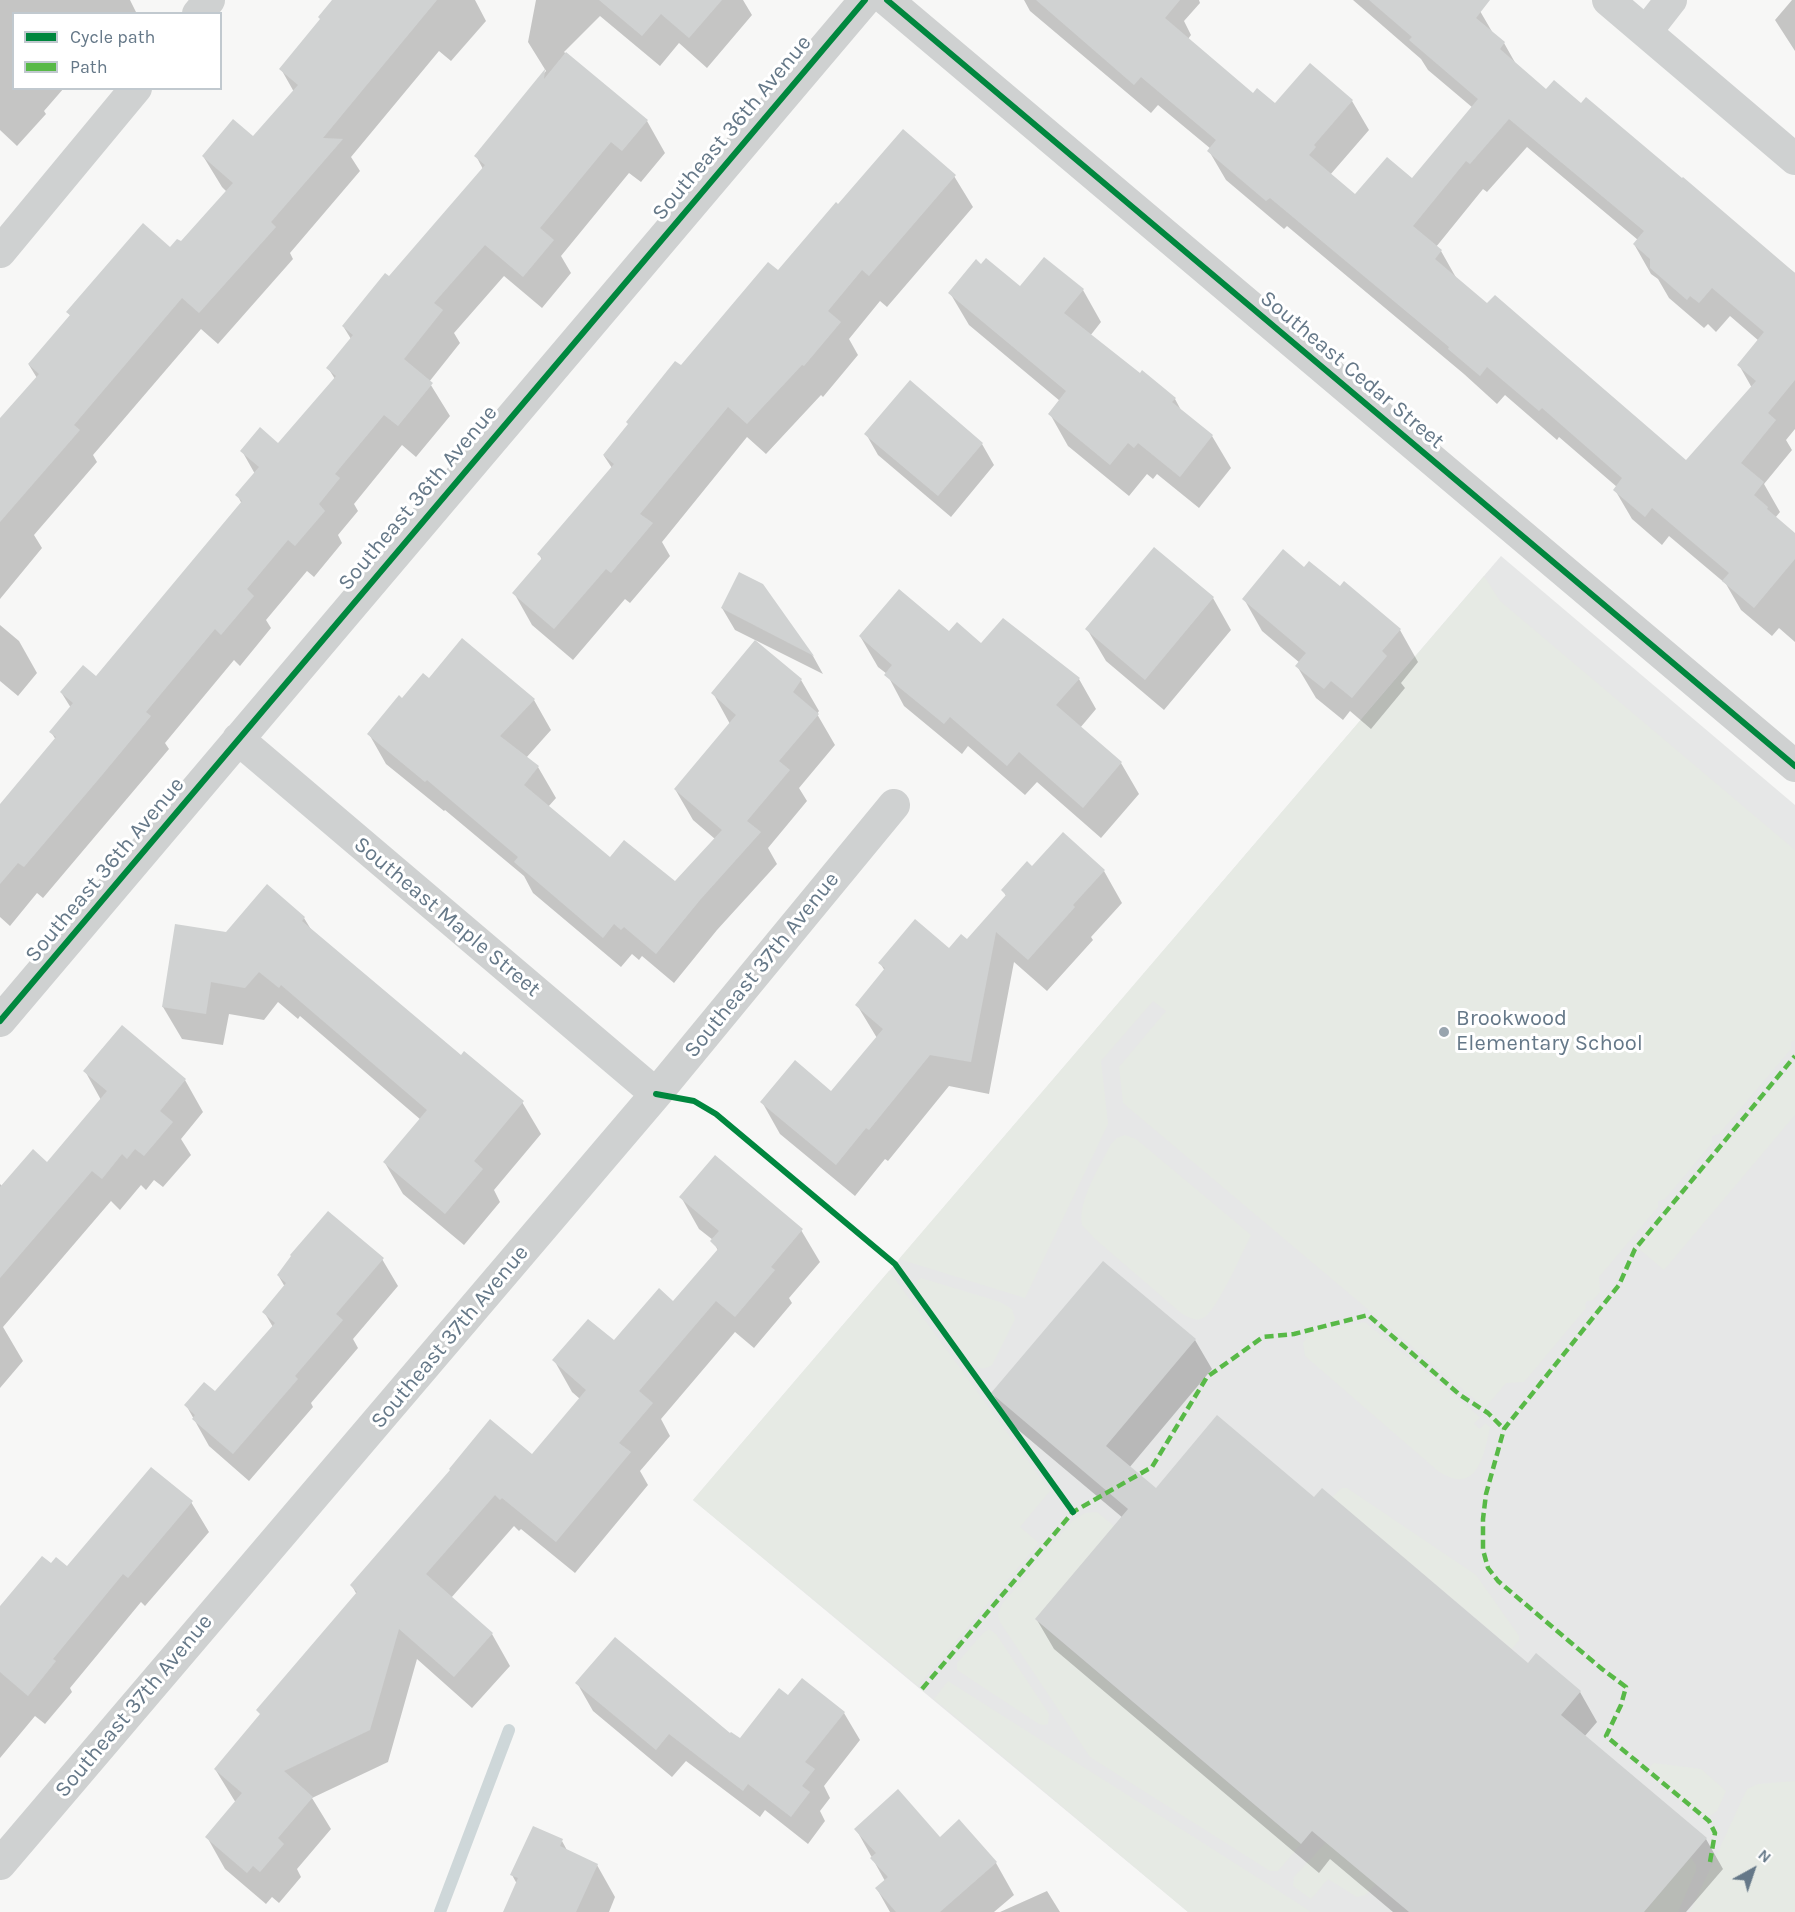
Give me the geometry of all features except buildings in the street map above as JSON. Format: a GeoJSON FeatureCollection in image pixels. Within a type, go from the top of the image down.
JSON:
{"type":"FeatureCollection","features":[{"type":"Feature","properties":{"kind":"street"},"geometry":{"type":"LineString","coordinates":[[200,12],[209,0]]}},
{"type":"Feature","properties":{"kind":"street","name":"Southeast 36th Avenue"},"geometry":{"type":"LineString","coordinates":[[0,1021],[864,0]]}},
{"type":"Feature","properties":{"kind":"street","name":"Southeast Cedar Street"},"geometry":{"type":"LineString","coordinates":[[887,0],[1795,766]]}},
{"type":"Feature","properties":{"kind":"street"},"geometry":{"type":"LineString","coordinates":[[1608,0],[1795,159]]}},
{"type":"Feature","properties":{"kind":"street"},"geometry":{"type":"LineString","coordinates":[[1646,32],[1671,0]]}},
{"type":"Feature","properties":{"kind":"street"},"geometry":{"type":"LineString","coordinates":[[0,252],[134,90]]}},
{"type":"Feature","properties":{"kind":"street","name":"Southeast Maple Street"},"geometry":{"type":"LineString","coordinates":[[238,739],[656,1094]]}},
{"type":"Feature","properties":{"kind":"street","name":"Southeast 37th Avenue"},"geometry":{"type":"LineString","coordinates":[[0,1864],[656,1094],[894,805]]}},
{"type":"Feature","properties":{"kind":"shaded area","name":"Brookwood Elementary School"},"geometry":{"type":"Polygon","coordinates":[[[1501,556],[1795,805],[1795,1912],[1188,1912],[693,1500],[1501,556]]]}},
{"type":"Feature","properties":{"kind":"shaded area"},"geometry":{"type":"Polygon","coordinates":[[[1484,576],[1500,601],[1795,850],[1795,1040],[1791,1042],[1791,1049],[1719,1134],[1712,1136],[1712,1143],[1665,1199],[1658,1201],[1658,1207],[1599,1277],[1600,1292],[1593,1300],[1587,1301],[1586,1308],[1524,1382],[1506,1383],[1485,1408],[1123,1103],[1119,1067],[1166,1011],[1153,1001],[1101,1061],[1108,1124],[1025,1298],[899,1259],[1484,576]]]}},
{"type":"Feature","properties":{"kind":"shaded area"},"geometry":{"type":"Polygon","coordinates":[[[1795,1062],[1795,1115],[1664,1270],[1638,1248],[1795,1062]]]}},
{"type":"Feature","properties":{"kind":"shaded area"},"geometry":{"type":"Polygon","coordinates":[[[1125,1135],[1136,1139],[1251,1235],[1222,1294],[1203,1318],[1194,1319],[1181,1313],[1095,1239],[1082,1225],[1083,1205],[1091,1183],[1111,1144],[1117,1138],[1125,1135]]]}},
{"type":"Feature","properties":{"kind":"shaded area"},"geometry":{"type":"Polygon","coordinates":[[[889,1271],[1050,1491],[1020,1527],[1039,1543],[918,1686],[693,1500],[889,1271]]]}},
{"type":"Feature","properties":{"kind":"shaded area"},"geometry":{"type":"Polygon","coordinates":[[[921,1278],[1000,1302],[1012,1309],[1015,1319],[992,1365],[981,1368],[971,1363],[918,1291],[917,1281],[921,1278]]]}},
{"type":"Feature","properties":{"kind":"shaded area"},"geometry":{"type":"Polygon","coordinates":[[[1365,1322],[1480,1417],[1474,1424],[1480,1429],[1485,1423],[1490,1427],[1481,1460],[1470,1476],[1462,1479],[1451,1478],[1438,1471],[1305,1356],[1303,1343],[1312,1331],[1365,1322]]]}},
{"type":"Feature","properties":{"kind":"shaded area"},"geometry":{"type":"Polygon","coordinates":[[[1342,1488],[1347,1488],[1476,1575],[1519,1636],[1519,1640],[1512,1649],[1332,1497],[1342,1488]]]}},
{"type":"Feature","properties":{"kind":"shaded area"},"geometry":{"type":"Polygon","coordinates":[[[1097,1512],[1114,1526],[1036,1620],[1301,1844],[1278,1871],[1270,1871],[1090,1757],[1000,1622],[998,1614],[1002,1604],[1072,1521],[1085,1513],[1097,1512]]]}},
{"type":"Feature","properties":{"kind":"shaded area"},"geometry":{"type":"Polygon","coordinates":[[[989,1629],[996,1634],[1049,1714],[1048,1724],[1039,1724],[957,1670],[957,1663],[989,1629]]]}},
{"type":"Feature","properties":{"kind":"shaded area"},"geometry":{"type":"Polygon","coordinates":[[[948,1681],[1311,1912],[1188,1912],[934,1699],[948,1681]]]}},
{"type":"Feature","properties":{"kind":"shaded area"},"geometry":{"type":"Polygon","coordinates":[[[1654,1763],[1701,1769],[1726,1791],[1717,1811],[1708,1817],[1697,1814],[1650,1775],[1648,1768],[1654,1763]]]}},
{"type":"Feature","properties":{"kind":"shaded area"},"geometry":{"type":"Polygon","coordinates":[[[1795,1781],[1795,1912],[1690,1912],[1747,1789],[1758,1784],[1795,1781]]]}},
{"type":"Feature","properties":{"kind":"shaded area"},"geometry":{"type":"Polygon","coordinates":[[[1326,1842],[1377,1884],[1365,1895],[1357,1897],[1328,1879],[1311,1899],[1293,1886],[1294,1877],[1326,1842]]]}},
{"type":"Feature","properties":{"kind":"shaded area"},"geometry":{"type":"Polygon","coordinates":[[[1691,1857],[1696,1865],[1696,1871],[1678,1912],[1644,1912],[1652,1903],[1646,1898],[1676,1863],[1682,1868],[1691,1857]]]}},
{"type":"Feature","properties":{"kind":"waterway"},"geometry":{"type":"LineString","coordinates":[[440,1912],[509,1730]]}},
{"type":"Feature","properties":{"kind":"marked path"},"geometry":{"type":"LineString","coordinates":[[1710,1862],[1715,1833],[1709,1821],[1606,1736],[1621,1705],[1626,1687],[1498,1581],[1488,1568],[1483,1550],[1483,1519],[1486,1494],[1504,1429],[1619,1285],[1635,1249],[1795,1056]]}},
{"type":"Feature","properties":{"kind":"marked path"},"geometry":{"type":"LineString","coordinates":[[922,1689],[1073,1512],[1152,1467],[1207,1377],[1263,1337],[1294,1334],[1368,1315],[1460,1395],[1488,1413],[1504,1429]]}},
{"type":"Feature","properties":{"kind":"cycle path"},"geometry":{"type":"LineString","coordinates":[[0,1021],[865,0]]}},
{"type":"Feature","properties":{"kind":"cycle path"},"geometry":{"type":"LineString","coordinates":[[887,0],[1795,766]]}},
{"type":"Feature","properties":{"kind":"cycle path"},"geometry":{"type":"LineString","coordinates":[[656,1094],[694,1101],[716,1114],[895,1264],[1073,1512]]}},
{"type":"Feature","properties":{"kind":"place","name":"Brookwood Elementary School"},"geometry":{"type":"Point","coordinates":[1444,1032]}}]}
